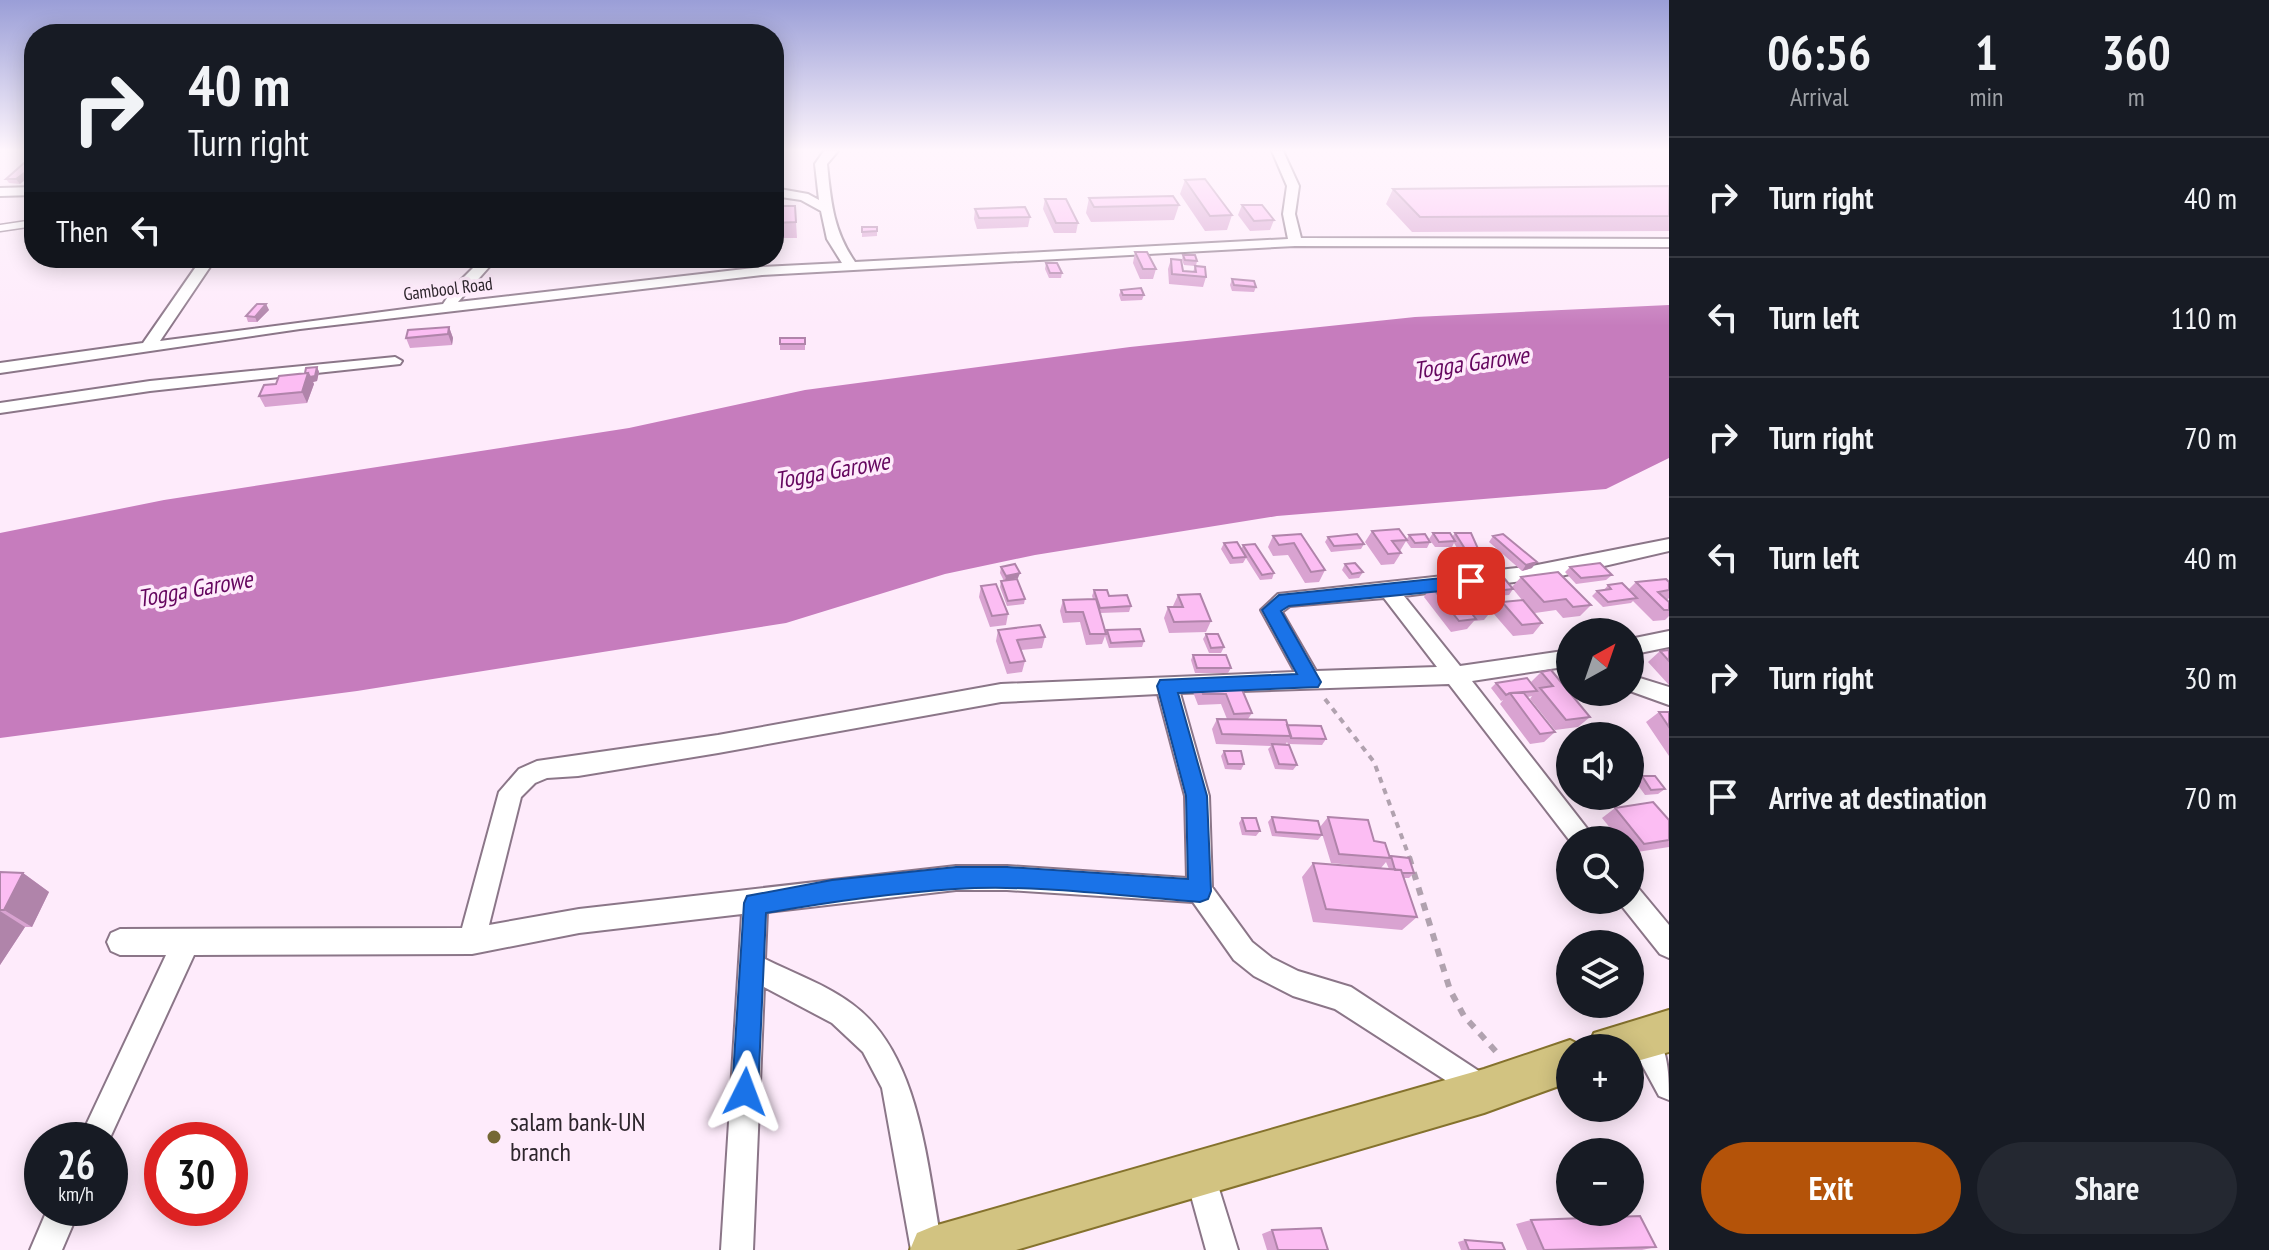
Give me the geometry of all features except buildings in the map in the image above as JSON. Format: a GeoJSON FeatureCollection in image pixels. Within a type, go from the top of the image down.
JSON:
{"type":"FeatureCollection","features":[{"type":"Feature","properties":{"kind":"main road"},"geometry":{"type":"LineString","coordinates":[[934,1250],[1200,1174],[1556,1066]]}},
{"type":"Feature","properties":{"kind":"street"},"geometry":{"type":"LineString","coordinates":[[826,209],[833,239],[850,265]]}},
{"type":"Feature","properties":{"kind":"street"},"geometry":{"type":"LineString","coordinates":[[1290,209],[1295,242]]}},
{"type":"Feature","properties":{"kind":"street","name":"Gambool Road"},"geometry":{"type":"LineString","coordinates":[[0,368],[449,306],[656,282],[850,265],[1295,242],[1669,243]]}},
{"type":"Feature","properties":{"kind":"street"},"geometry":{"type":"LineString","coordinates":[[148,347],[202,268]]}},
{"type":"Feature","properties":{"kind":"street"},"geometry":{"type":"LineString","coordinates":[[449,306],[480,268]]}},
{"type":"Feature","properties":{"kind":"street"},"geometry":{"type":"LineString","coordinates":[[0,408],[150,386],[395,361]]}},
{"type":"Feature","properties":{"kind":"street"},"geometry":{"type":"LineString","coordinates":[[1311,682],[1271,610],[1276,603],[1285,599],[1389,591],[1560,569],[1669,545]]}},
{"type":"Feature","properties":{"kind":"street"},"geometry":{"type":"LineString","coordinates":[[1389,591],[1458,675],[1573,826]]}},
{"type":"Feature","properties":{"kind":"street"},"geometry":{"type":"LineString","coordinates":[[1644,644],[1669,639]]}},
{"type":"Feature","properties":{"kind":"street"},"geometry":{"type":"LineString","coordinates":[[472,941],[511,792],[527,776],[545,768],[578,766],[718,744],[1001,693],[1458,675],[1556,660]]}},
{"type":"Feature","properties":{"kind":"street"},"geometry":{"type":"LineString","coordinates":[[1167,686],[1197,796],[1200,891],[1243,951],[1263,967],[1293,983],[1341,997],[1501,1084]]}},
{"type":"Feature","properties":{"kind":"street"},"geometry":{"type":"LineString","coordinates":[[1644,688],[1669,696]]}},
{"type":"Feature","properties":{"kind":"street"},"geometry":{"type":"LineString","coordinates":[[120,942],[472,941],[579,921],[956,878],[1007,878],[1200,891]]}},
{"type":"Feature","properties":{"kind":"street"},"geometry":{"type":"LineString","coordinates":[[737,1250],[755,903]]}},
{"type":"Feature","properties":{"kind":"street"},"geometry":{"type":"LineString","coordinates":[[1644,914],[1669,945]]}},
{"type":"Feature","properties":{"kind":"street"},"geometry":{"type":"LineString","coordinates":[[102,1122],[185,944]]}},
{"type":"Feature","properties":{"kind":"street"},"geometry":{"type":"LineString","coordinates":[[751,966],[842,1013],[873,1042],[896,1085],[927,1250]]}},
{"type":"Feature","properties":{"kind":"street"},"geometry":{"type":"LineString","coordinates":[[1644,1047],[1669,1086]]}},
{"type":"Feature","properties":{"kind":"street"},"geometry":{"type":"LineString","coordinates":[[1200,1174],[1222,1250]]}},
{"type":"Feature","properties":{"kind":"street"},"geometry":{"type":"LineString","coordinates":[[46,1250],[56,1226]]}},
{"type":"Feature","properties":{"kind":"lane"},"geometry":{"type":"LineString","coordinates":[[0,228],[24,224]]}},
{"type":"Feature","properties":{"kind":"path"},"geometry":{"type":"LineString","coordinates":[[1311,682],[1374,762],[1414,871],[1450,990],[1501,1084]]}},
{"type":"Feature","properties":{"kind":"water","name":"Togga Garowe"},"geometry":{"type":"Polygon","coordinates":[[[1669,305],[1669,458],[1606,489],[1277,516],[1035,555],[945,574],[786,623],[357,691],[0,738],[0,533],[164,500],[629,428],[805,390],[1130,347],[1415,317],[1669,305]]]}},
{"type":"Feature","properties":{"kind":"place","name":"salam bank-UN branch"},"geometry":{"type":"Point","coordinates":[494,1137]}},
{"type":"Feature","properties":{"kind":"route"},"geometry":{"type":"LineString","coordinates":[[745,1092],[755,903],[832,891],[956,878],[1007,878],[1200,891],[1197,796],[1167,686],[1311,682],[1271,610],[1276,603],[1285,599],[1471,581]]}}]}
